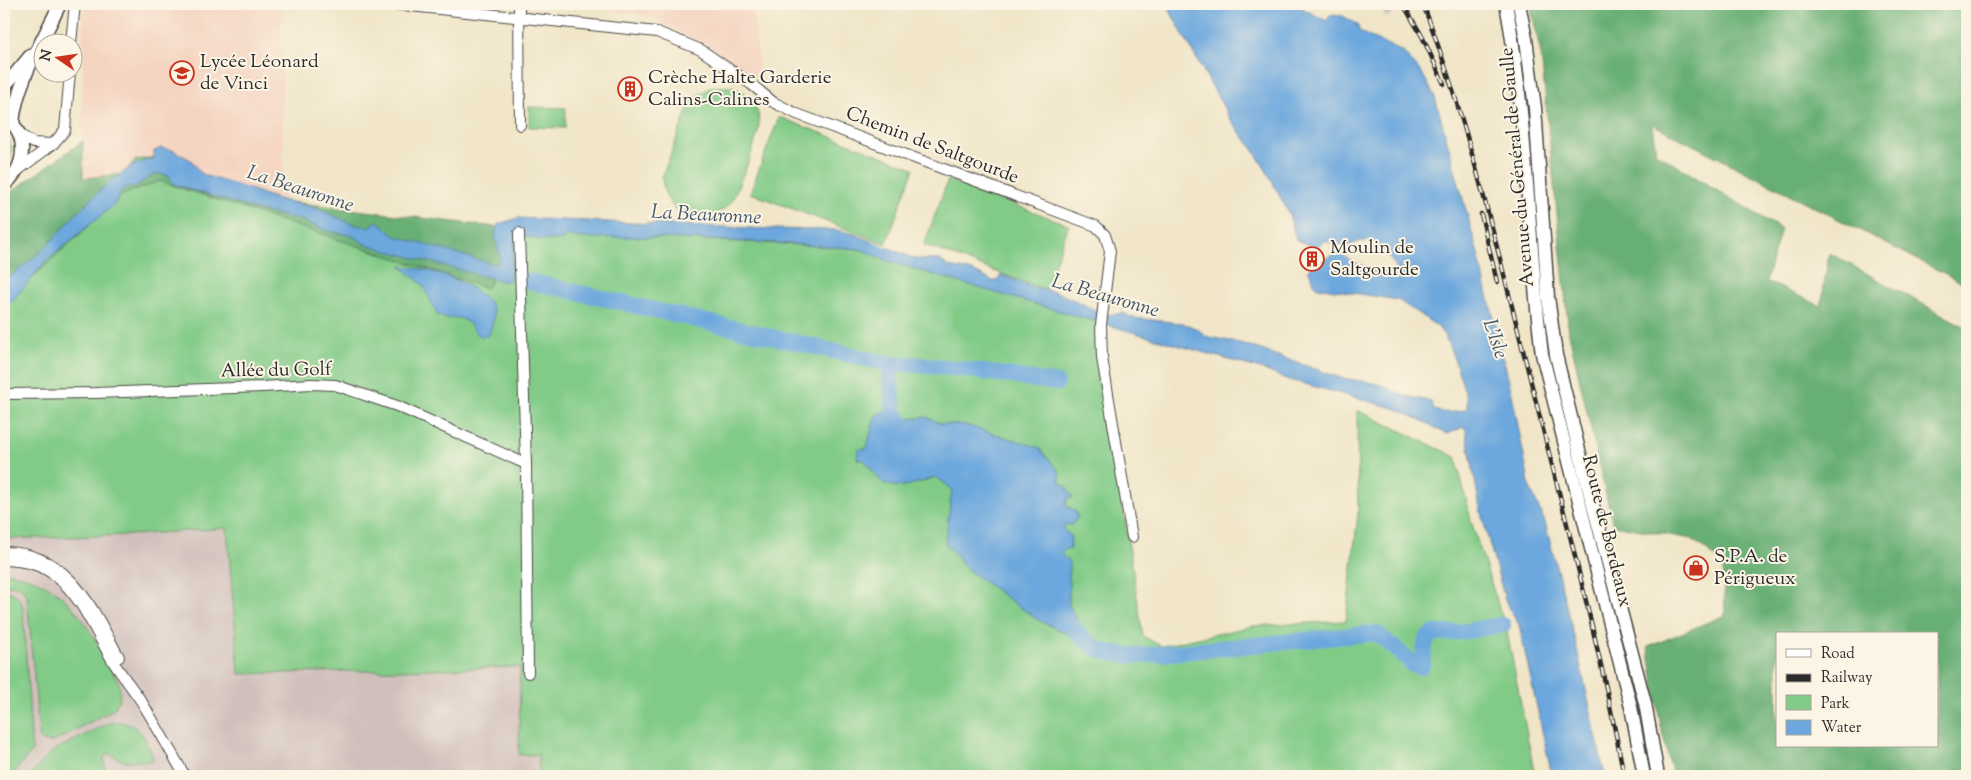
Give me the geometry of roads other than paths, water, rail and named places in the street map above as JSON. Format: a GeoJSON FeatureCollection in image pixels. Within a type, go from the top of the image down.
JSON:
{"type":"FeatureCollection","features":[{"type":"Feature","properties":{"kind":"main road"},"geometry":{"type":"LineString","coordinates":[[46,32],[60,4]]}},
{"type":"Feature","properties":{"kind":"main road","name":"Avenue du Général de Gaulle"},"geometry":{"type":"LineString","coordinates":[[1506,4],[1514,49],[1522,117],[1534,294]]}},
{"type":"Feature","properties":{"kind":"main road","name":"Avenue du Général de Gaulle"},"geometry":{"type":"LineString","coordinates":[[1519,4],[1536,108],[1548,297]]}},
{"type":"Feature","properties":{"kind":"main road"},"geometry":{"type":"LineString","coordinates":[[4,87],[32,52]]}},
{"type":"Feature","properties":{"kind":"main road"},"geometry":{"type":"LineString","coordinates":[[4,185],[17,171],[22,149],[12,125],[32,62]]}},
{"type":"Feature","properties":{"kind":"main road","name":"Route de Bordeaux"},"geometry":{"type":"LineString","coordinates":[[1534,294],[1542,354],[1631,707],[1644,776]]}},
{"type":"Feature","properties":{"kind":"main road","name":"Route de Bordeaux"},"geometry":{"type":"LineString","coordinates":[[1548,297],[1556,355],[1585,475],[1645,703],[1658,776]]}},
{"type":"Feature","properties":{"kind":"street"},"geometry":{"type":"LineString","coordinates":[[73,32],[75,4]]}},
{"type":"Feature","properties":{"kind":"street","name":"Chemin de Saltgourde"},"geometry":{"type":"LineString","coordinates":[[398,4],[657,32],[701,50],[751,84],[773,102],[797,114],[1096,226],[1105,235],[1110,251],[1101,325],[1102,358],[1132,538]]}},
{"type":"Feature","properties":{"kind":"street"},"geometry":{"type":"LineString","coordinates":[[519,4],[520,126]]}},
{"type":"Feature","properties":{"kind":"street"},"geometry":{"type":"LineString","coordinates":[[17,171],[53,144],[65,130],[69,82]]}},
{"type":"Feature","properties":{"kind":"street"},"geometry":{"type":"LineString","coordinates":[[12,125],[34,144],[53,144]]}},
{"type":"Feature","properties":{"kind":"street"},"geometry":{"type":"LineString","coordinates":[[519,233],[526,464],[528,673]]}},
{"type":"Feature","properties":{"kind":"street","name":"Allée du Golf"},"geometry":{"type":"LineString","coordinates":[[4,394],[95,393],[311,384],[335,385],[397,406],[526,464]]}},
{"type":"Feature","properties":{"kind":"street"},"geometry":{"type":"LineString","coordinates":[[4,552],[28,554],[45,561],[58,568],[79,588],[126,670],[142,703]]}},
{"type":"Feature","properties":{"kind":"street"},"geometry":{"type":"LineString","coordinates":[[4,560],[23,561],[37,565],[57,577],[68,587],[114,663],[142,703],[185,776]]}},
{"type":"Feature","properties":{"kind":"water","name":"L'Isle"},"geometry":{"type":"Polygon","coordinates":[[[1166,4],[1294,4],[1327,21],[1330,15],[1343,16],[1357,24],[1360,32],[1403,52],[1422,73],[1435,97],[1478,254],[1511,389],[1530,488],[1545,522],[1575,640],[1605,776],[1552,776],[1519,625],[1505,600],[1480,509],[1466,430],[1463,427],[1448,434],[1444,433],[1394,408],[1286,379],[1264,370],[941,277],[888,261],[860,249],[779,243],[635,237],[580,238],[567,235],[563,240],[541,240],[521,235],[514,244],[510,279],[502,281],[365,244],[353,236],[325,230],[301,220],[257,210],[173,184],[169,176],[155,174],[137,186],[123,188],[114,205],[47,260],[12,301],[4,305],[4,282],[34,258],[106,185],[139,163],[154,159],[154,151],[161,148],[173,150],[191,160],[199,171],[206,176],[276,199],[313,207],[355,225],[369,227],[378,221],[395,236],[493,264],[498,264],[499,259],[495,236],[498,224],[518,218],[770,229],[837,230],[854,234],[916,259],[940,260],[949,267],[973,271],[992,281],[997,281],[1001,275],[1033,287],[1059,293],[1106,315],[1123,313],[1133,318],[1182,323],[1198,329],[1205,336],[1244,344],[1341,378],[1369,382],[1384,386],[1402,395],[1429,401],[1432,403],[1434,410],[1450,412],[1467,409],[1467,399],[1457,367],[1446,338],[1438,327],[1398,300],[1316,287],[1308,269],[1337,252],[1358,264],[1375,270],[1391,271],[1398,269],[1382,250],[1367,241],[1346,245],[1325,241],[1316,247],[1296,240],[1289,214],[1267,172],[1251,146],[1233,124],[1166,4]]]}},
{"type":"Feature","properties":{"kind":"water"},"geometry":{"type":"Polygon","coordinates":[[[401,266],[444,275],[464,284],[482,296],[491,304],[494,316],[489,335],[482,337],[476,333],[469,323],[460,318],[444,318],[437,314],[423,285],[401,266]]]}},
{"type":"Feature","properties":{"kind":"water"},"geometry":{"type":"Polygon","coordinates":[[[882,412],[894,412],[909,419],[926,417],[942,424],[965,425],[1038,447],[1060,472],[1060,482],[1066,486],[1073,498],[1069,497],[1065,505],[1075,511],[1078,517],[1072,525],[1066,524],[1063,529],[1071,536],[1070,550],[1065,549],[1061,554],[1069,562],[1069,605],[1086,637],[1086,642],[1038,620],[969,571],[945,543],[952,489],[936,477],[906,486],[891,486],[879,479],[864,460],[857,459],[858,450],[867,448],[875,417],[882,412]]]}},
{"type":"Feature","properties":{"kind":"waterway","name":"La Beauronne"},"geometry":{"type":"LineString","coordinates":[[528,281],[889,364],[894,412],[907,428]]}},
{"type":"Feature","properties":{"kind":"waterway","name":"La Beauronne"},"geometry":{"type":"LineString","coordinates":[[889,364],[953,368],[1057,383]]}},
{"type":"Feature","properties":{"kind":"waterway","name":"La Beauronne"},"geometry":{"type":"LineString","coordinates":[[1071,626],[1094,647],[1108,653],[1139,656],[1376,633],[1408,659],[1412,665],[1421,667],[1427,639],[1431,634],[1461,632],[1503,625]]}},
{"type":"Feature","properties":{"kind":"railway"},"geometry":{"type":"LineString","coordinates":[[1403,4],[1422,36],[1444,84]]}},
{"type":"Feature","properties":{"kind":"railway"},"geometry":{"type":"LineString","coordinates":[[1423,4],[1455,96],[1494,236],[1592,626],[1624,776]]}},
{"type":"Feature","properties":{"kind":"railway"},"geometry":{"type":"LineString","coordinates":[[1481,214],[1497,282]]}},
{"type":"Feature","properties":{"kind":"place","name":"Lycée Léonard de Vinci"},"geometry":{"type":"Point","coordinates":[182,73]}},
{"type":"Feature","properties":{"kind":"place","name":"Crèche Halte Garderie Calins-Calines"},"geometry":{"type":"Point","coordinates":[630,89]}},
{"type":"Feature","properties":{"kind":"place","name":"Moulin de Saltgourde"},"geometry":{"type":"Point","coordinates":[1312,259]}},
{"type":"Feature","properties":{"kind":"place","name":"S.P.A. de Périgueux"},"geometry":{"type":"Point","coordinates":[1696,568]}}]}
